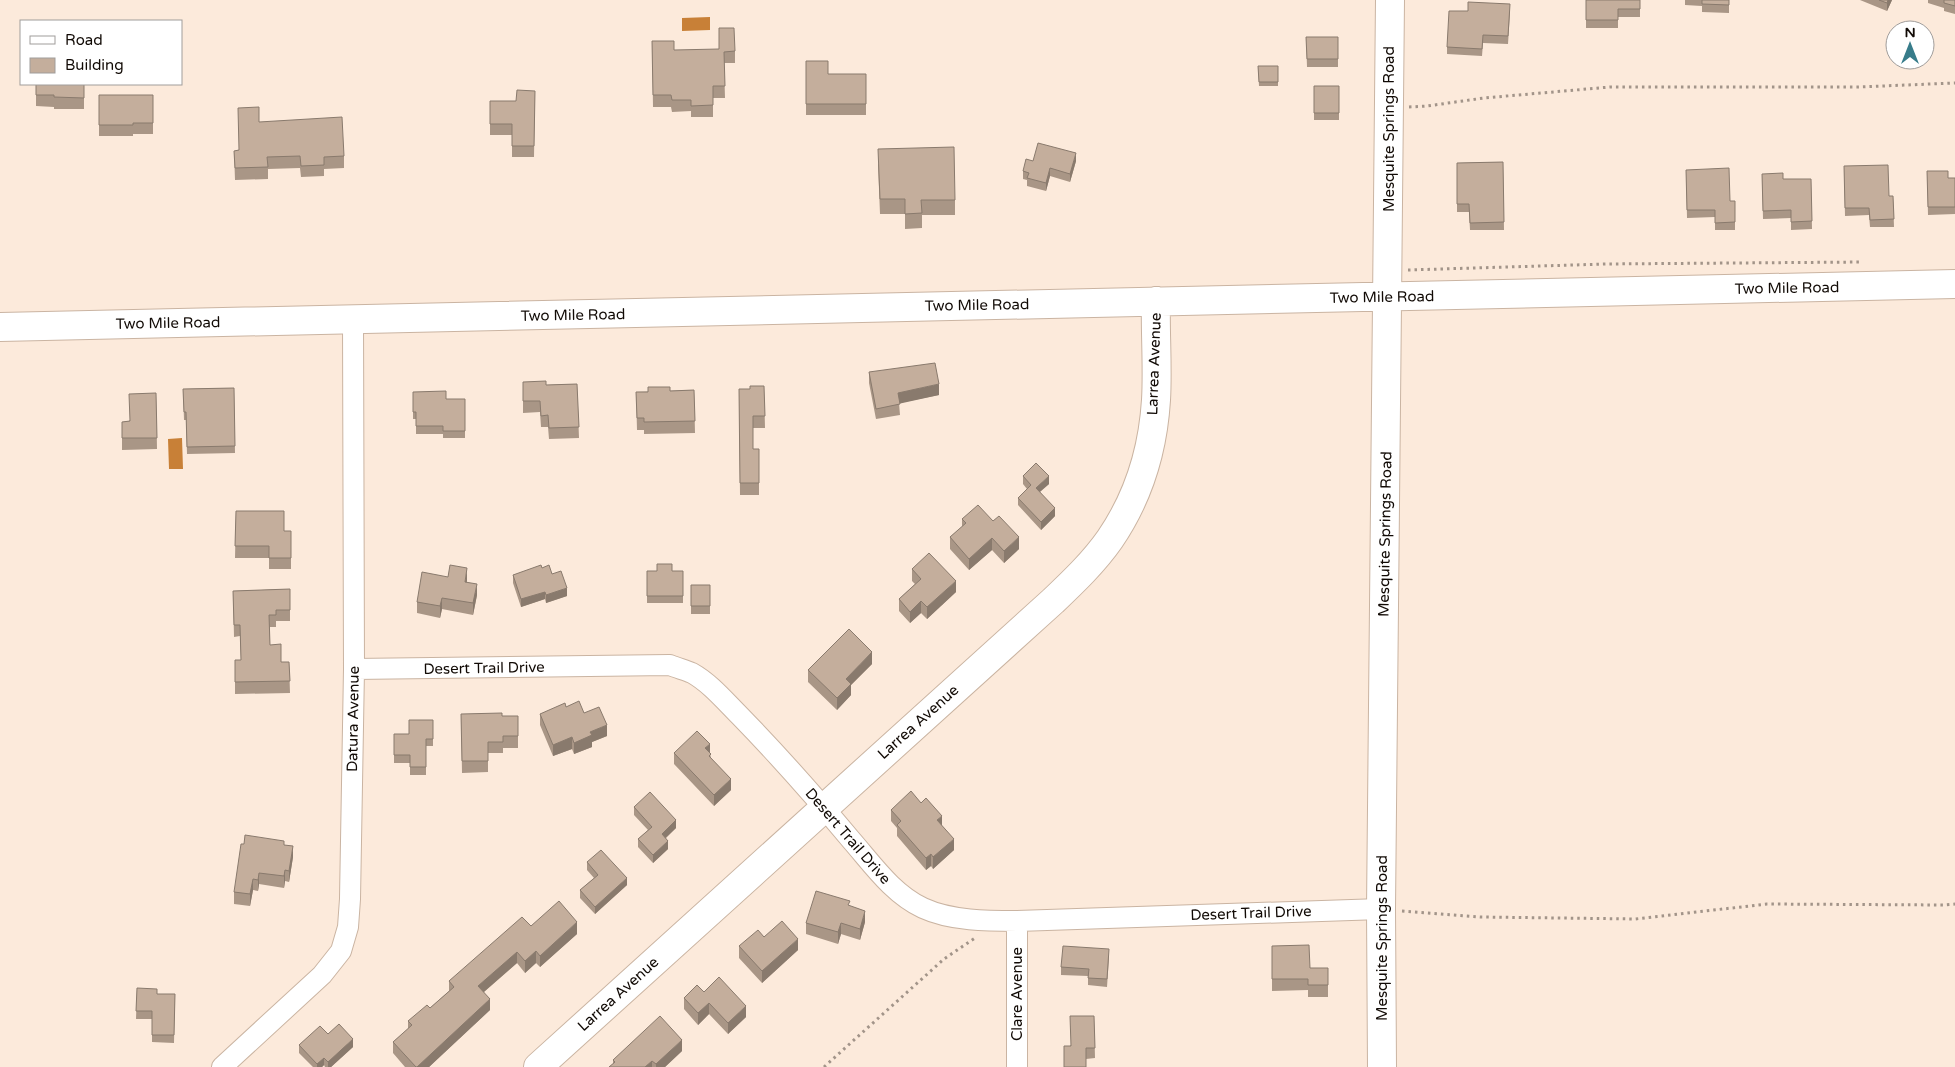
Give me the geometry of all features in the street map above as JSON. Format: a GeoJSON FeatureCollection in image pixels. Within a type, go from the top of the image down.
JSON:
{"type":"FeatureCollection","features":[{"type":"Feature","properties":{"kind":"main road","name":"Mesquite Springs Road"},"geometry":{"type":"LineString","coordinates":[[1382,1067],[1381,909],[1390,0]]}},
{"type":"Feature","properties":{"kind":"main road","name":"Two Mile Road"},"geometry":{"type":"LineString","coordinates":[[0,327],[1156,301],[1388,298],[1955,284]]}},
{"type":"Feature","properties":{"kind":"main road","name":"Larrea Avenue"},"geometry":{"type":"LineString","coordinates":[[538,1067],[1053,601],[1083,572],[1110,539],[1128,508],[1143,475],[1156,400],[1156,301]]}},
{"type":"Feature","properties":{"kind":"street","name":"Datura Avenue"},"geometry":{"type":"LineString","coordinates":[[222,1067],[322,975],[341,951],[348,927],[354,669],[353,320]]}},
{"type":"Feature","properties":{"kind":"street","name":"Desert Trail Drive"},"geometry":{"type":"LineString","coordinates":[[354,669],[670,665],[692,673],[712,688],[753,730],[824,808],[885,880],[903,896],[924,908],[946,915],[1010,921],[1381,909]]}},
{"type":"Feature","properties":{"kind":"street","name":"Clare Avenue"},"geometry":{"type":"LineString","coordinates":[[1010,921],[1017,1067]]}},
{"type":"Feature","properties":{"kind":"path"},"geometry":{"type":"LineString","coordinates":[[1389,107],[1427,106],[1484,98],[1610,87],[1858,87],[1955,83]]}},
{"type":"Feature","properties":{"kind":"path"},"geometry":{"type":"LineString","coordinates":[[1388,271],[1606,264],[1868,262]]}},
{"type":"Feature","properties":{"kind":"path"},"geometry":{"type":"LineString","coordinates":[[1381,909],[1480,917],[1635,919],[1767,904],[1955,904]]}},
{"type":"Feature","properties":{"kind":"path"},"geometry":{"type":"LineString","coordinates":[[824,1067],[944,959],[1010,921]]}},
{"type":"Feature","properties":{"kind":"shaded area"},"geometry":{"type":"Polygon","coordinates":[[[710,17],[710,30],[682,31],[682,18],[710,17]]]}},
{"type":"Feature","properties":{"kind":"shaded area"},"geometry":{"type":"Polygon","coordinates":[[[182,438],[183,469],[169,469],[168,439],[182,438]]]}},
{"type":"Feature","properties":{"kind":"building"},"geometry":{"type":"Polygon","coordinates":[[[1586,0],[1640,0],[1640,9],[1618,9],[1618,20],[1586,20],[1586,0]]]}},
{"type":"Feature","properties":{"kind":"building"},"geometry":{"type":"Polygon","coordinates":[[[1702,0],[1729,0],[1729,5],[1702,4],[1702,0]]]}},
{"type":"Feature","properties":{"kind":"building"},"geometry":{"type":"Polygon","coordinates":[[[1944,0],[1955,0],[1955,6],[1944,3],[1944,0]]]}},
{"type":"Feature","properties":{"kind":"building"},"geometry":{"type":"Polygon","coordinates":[[[1468,2],[1510,4],[1508,36],[1483,35],[1482,49],[1447,47],[1449,11],[1468,11],[1468,2]]]}},
{"type":"Feature","properties":{"kind":"building"},"geometry":{"type":"Polygon","coordinates":[[[719,28],[734,28],[735,51],[724,52],[725,86],[713,86],[713,105],[691,106],[691,100],[672,100],[671,95],[653,95],[652,41],[674,41],[674,50],[719,49],[719,28]]]}},
{"type":"Feature","properties":{"kind":"building"},"geometry":{"type":"Polygon","coordinates":[[[1306,37],[1338,37],[1338,59],[1307,59],[1306,37]]]}},
{"type":"Feature","properties":{"kind":"building"},"geometry":{"type":"Polygon","coordinates":[[[806,61],[828,61],[828,74],[866,74],[866,104],[806,104],[806,61]]]}},
{"type":"Feature","properties":{"kind":"building"},"geometry":{"type":"Polygon","coordinates":[[[1258,66],[1278,66],[1278,82],[1259,82],[1258,66]]]}},
{"type":"Feature","properties":{"kind":"building"},"geometry":{"type":"Polygon","coordinates":[[[36,85],[84,85],[84,98],[36,95],[36,85]]]}},
{"type":"Feature","properties":{"kind":"building"},"geometry":{"type":"Polygon","coordinates":[[[1314,86],[1339,86],[1339,113],[1314,113],[1314,86]]]}},
{"type":"Feature","properties":{"kind":"building"},"geometry":{"type":"Polygon","coordinates":[[[517,90],[535,91],[534,146],[512,146],[512,124],[490,124],[490,101],[516,101],[517,90]]]}},
{"type":"Feature","properties":{"kind":"building"},"geometry":{"type":"Polygon","coordinates":[[[99,95],[153,95],[153,123],[99,125],[99,95]]]}},
{"type":"Feature","properties":{"kind":"building"},"geometry":{"type":"Polygon","coordinates":[[[259,107],[259,122],[342,117],[344,156],[324,157],[324,165],[301,166],[300,156],[267,157],[268,167],[235,168],[234,151],[239,150],[238,108],[259,107]]]}},
{"type":"Feature","properties":{"kind":"building"},"geometry":{"type":"Polygon","coordinates":[[[1038,143],[1076,153],[1070,174],[1050,168],[1046,183],[1027,178],[1029,173],[1023,171],[1026,159],[1033,161],[1038,143]]]}},
{"type":"Feature","properties":{"kind":"building"},"geometry":{"type":"Polygon","coordinates":[[[954,147],[955,200],[921,200],[922,213],[905,214],[905,199],[880,199],[878,149],[954,147]]]}},
{"type":"Feature","properties":{"kind":"building"},"geometry":{"type":"Polygon","coordinates":[[[1503,162],[1504,222],[1470,223],[1469,204],[1457,204],[1457,163],[1503,162]]]}},
{"type":"Feature","properties":{"kind":"building"},"geometry":{"type":"Polygon","coordinates":[[[1888,165],[1889,196],[1893,196],[1894,219],[1870,220],[1869,208],[1845,208],[1844,166],[1888,165]]]}},
{"type":"Feature","properties":{"kind":"building"},"geometry":{"type":"Polygon","coordinates":[[[1729,168],[1730,201],[1735,201],[1735,222],[1715,223],[1715,210],[1687,210],[1686,170],[1729,168]]]}},
{"type":"Feature","properties":{"kind":"building"},"geometry":{"type":"Polygon","coordinates":[[[1927,171],[1948,171],[1948,178],[1955,178],[1955,207],[1928,207],[1927,171]]]}},
{"type":"Feature","properties":{"kind":"building"},"geometry":{"type":"Polygon","coordinates":[[[1783,173],[1783,179],[1811,179],[1812,221],[1791,222],[1791,210],[1763,211],[1762,174],[1783,173]]]}},
{"type":"Feature","properties":{"kind":"building"},"geometry":{"type":"Polygon","coordinates":[[[935,363],[939,384],[898,393],[900,404],[876,409],[869,372],[935,363]]]}},
{"type":"Feature","properties":{"kind":"building"},"geometry":{"type":"Polygon","coordinates":[[[546,381],[546,385],[577,384],[579,427],[549,428],[548,415],[541,416],[540,401],[523,401],[523,382],[546,381]]]}},
{"type":"Feature","properties":{"kind":"building"},"geometry":{"type":"Polygon","coordinates":[[[750,386],[764,386],[765,416],[753,416],[753,449],[759,449],[759,483],[740,483],[739,389],[750,389],[750,386]]]}},
{"type":"Feature","properties":{"kind":"building"},"geometry":{"type":"Polygon","coordinates":[[[648,387],[670,387],[670,391],[694,390],[695,421],[644,422],[644,418],[637,418],[636,392],[648,392],[648,387]]]}},
{"type":"Feature","properties":{"kind":"building"},"geometry":{"type":"Polygon","coordinates":[[[234,388],[235,446],[187,447],[183,389],[234,388]]]}},
{"type":"Feature","properties":{"kind":"building"},"geometry":{"type":"Polygon","coordinates":[[[446,391],[446,399],[465,399],[465,431],[443,431],[443,426],[416,426],[416,412],[413,412],[413,392],[446,391]]]}},
{"type":"Feature","properties":{"kind":"building"},"geometry":{"type":"Polygon","coordinates":[[[156,393],[157,438],[122,438],[122,422],[130,421],[129,394],[156,393]]]}},
{"type":"Feature","properties":{"kind":"building"},"geometry":{"type":"Polygon","coordinates":[[[1036,463],[1049,476],[1036,488],[1055,508],[1041,522],[1018,498],[1031,485],[1023,476],[1036,463]]]}},
{"type":"Feature","properties":{"kind":"building"},"geometry":{"type":"Polygon","coordinates":[[[978,505],[993,521],[999,516],[1019,537],[1004,551],[992,538],[969,559],[950,537],[966,523],[962,519],[978,505]]]}},
{"type":"Feature","properties":{"kind":"building"},"geometry":{"type":"Polygon","coordinates":[[[236,511],[284,511],[284,531],[291,531],[291,558],[269,558],[269,546],[235,546],[236,511]]]}},
{"type":"Feature","properties":{"kind":"building"},"geometry":{"type":"Polygon","coordinates":[[[929,553],[956,581],[927,607],[921,601],[910,612],[899,599],[921,579],[912,569],[929,553]]]}},
{"type":"Feature","properties":{"kind":"building"},"geometry":{"type":"Polygon","coordinates":[[[657,564],[672,564],[672,571],[683,571],[683,596],[647,596],[647,571],[657,571],[657,564]]]}},
{"type":"Feature","properties":{"kind":"building"},"geometry":{"type":"Polygon","coordinates":[[[450,565],[467,568],[465,582],[477,584],[473,603],[442,598],[440,606],[417,602],[422,572],[448,577],[450,565]]]}},
{"type":"Feature","properties":{"kind":"building"},"geometry":{"type":"Polygon","coordinates":[[[541,565],[542,568],[549,565],[552,574],[561,571],[567,588],[546,595],[545,592],[521,599],[513,575],[541,565]]]}},
{"type":"Feature","properties":{"kind":"building"},"geometry":{"type":"Polygon","coordinates":[[[691,585],[710,585],[710,606],[691,606],[691,585]]]}},
{"type":"Feature","properties":{"kind":"building"},"geometry":{"type":"Polygon","coordinates":[[[290,589],[290,610],[276,610],[276,615],[269,615],[270,645],[281,644],[281,662],[289,662],[290,681],[235,682],[235,660],[241,660],[240,625],[234,625],[233,591],[290,589]]]}},
{"type":"Feature","properties":{"kind":"building"},"geometry":{"type":"Polygon","coordinates":[[[849,629],[872,652],[846,679],[851,684],[837,698],[808,670],[849,629]]]}},
{"type":"Feature","properties":{"kind":"building"},"geometry":{"type":"Polygon","coordinates":[[[579,701],[584,713],[599,707],[607,725],[590,732],[592,735],[574,743],[572,737],[553,745],[540,714],[565,703],[566,707],[579,701]]]}},
{"type":"Feature","properties":{"kind":"building"},"geometry":{"type":"Polygon","coordinates":[[[502,713],[502,716],[518,716],[518,736],[503,736],[503,742],[488,742],[488,761],[462,761],[461,714],[502,713]]]}},
{"type":"Feature","properties":{"kind":"building"},"geometry":{"type":"Polygon","coordinates":[[[409,720],[433,720],[433,739],[426,739],[426,767],[410,767],[410,755],[394,755],[394,734],[409,734],[409,720]]]}},
{"type":"Feature","properties":{"kind":"building"},"geometry":{"type":"Polygon","coordinates":[[[697,731],[710,744],[705,748],[711,754],[709,756],[731,779],[714,795],[674,753],[697,731]]]}},
{"type":"Feature","properties":{"kind":"building"},"geometry":{"type":"Polygon","coordinates":[[[911,791],[921,803],[926,798],[942,816],[937,820],[954,839],[933,857],[931,854],[926,858],[897,825],[901,821],[891,810],[911,791]]]}},
{"type":"Feature","properties":{"kind":"building"},"geometry":{"type":"Polygon","coordinates":[[[650,792],[676,820],[662,834],[668,841],[653,855],[638,839],[652,827],[634,807],[650,792]]]}},
{"type":"Feature","properties":{"kind":"building"},"geometry":{"type":"Polygon","coordinates":[[[245,835],[284,841],[284,845],[293,846],[289,871],[285,870],[284,876],[259,873],[258,880],[253,879],[250,894],[234,892],[241,844],[244,844],[245,835]]]}},
{"type":"Feature","properties":{"kind":"building"},"geometry":{"type":"Polygon","coordinates":[[[601,850],[627,878],[595,907],[580,890],[598,875],[587,862],[601,850]]]}},
{"type":"Feature","properties":{"kind":"building"},"geometry":{"type":"Polygon","coordinates":[[[816,891],[850,901],[848,905],[865,911],[860,929],[841,923],[838,932],[806,923],[816,891]]]}},
{"type":"Feature","properties":{"kind":"building"},"geometry":{"type":"Polygon","coordinates":[[[559,901],[577,922],[540,956],[536,951],[525,961],[517,952],[478,986],[490,999],[416,1067],[393,1042],[412,1025],[408,1021],[427,1005],[430,1008],[454,987],[449,981],[522,917],[531,926],[559,901]]]}},
{"type":"Feature","properties":{"kind":"building"},"geometry":{"type":"Polygon","coordinates":[[[782,921],[798,939],[762,971],[739,946],[758,930],[764,937],[782,921]]]}},
{"type":"Feature","properties":{"kind":"building"},"geometry":{"type":"Polygon","coordinates":[[[1309,945],[1310,968],[1328,968],[1328,985],[1308,985],[1308,979],[1272,979],[1272,946],[1309,945]]]}},
{"type":"Feature","properties":{"kind":"building"},"geometry":{"type":"Polygon","coordinates":[[[1063,946],[1109,949],[1107,979],[1088,978],[1089,969],[1061,967],[1063,946]]]}},
{"type":"Feature","properties":{"kind":"building"},"geometry":{"type":"Polygon","coordinates":[[[719,977],[746,1006],[728,1023],[709,1003],[698,1013],[684,998],[697,985],[704,992],[719,977]]]}},
{"type":"Feature","properties":{"kind":"building"},"geometry":{"type":"Polygon","coordinates":[[[137,988],[157,989],[157,994],[175,994],[174,1035],[152,1035],[152,1011],[136,1011],[137,988]]]}},
{"type":"Feature","properties":{"kind":"building"},"geometry":{"type":"Polygon","coordinates":[[[660,1016],[682,1040],[656,1064],[652,1061],[645,1067],[609,1067],[615,1062],[613,1060],[660,1016]]]}},
{"type":"Feature","properties":{"kind":"building"},"geometry":{"type":"Polygon","coordinates":[[[1070,1016],[1094,1016],[1095,1048],[1086,1048],[1086,1067],[1064,1067],[1064,1046],[1071,1046],[1070,1016]]]}},
{"type":"Feature","properties":{"kind":"building"},"geometry":{"type":"Polygon","coordinates":[[[339,1024],[353,1039],[328,1062],[324,1058],[317,1064],[299,1045],[320,1026],[328,1034],[339,1024]]]}}]}
